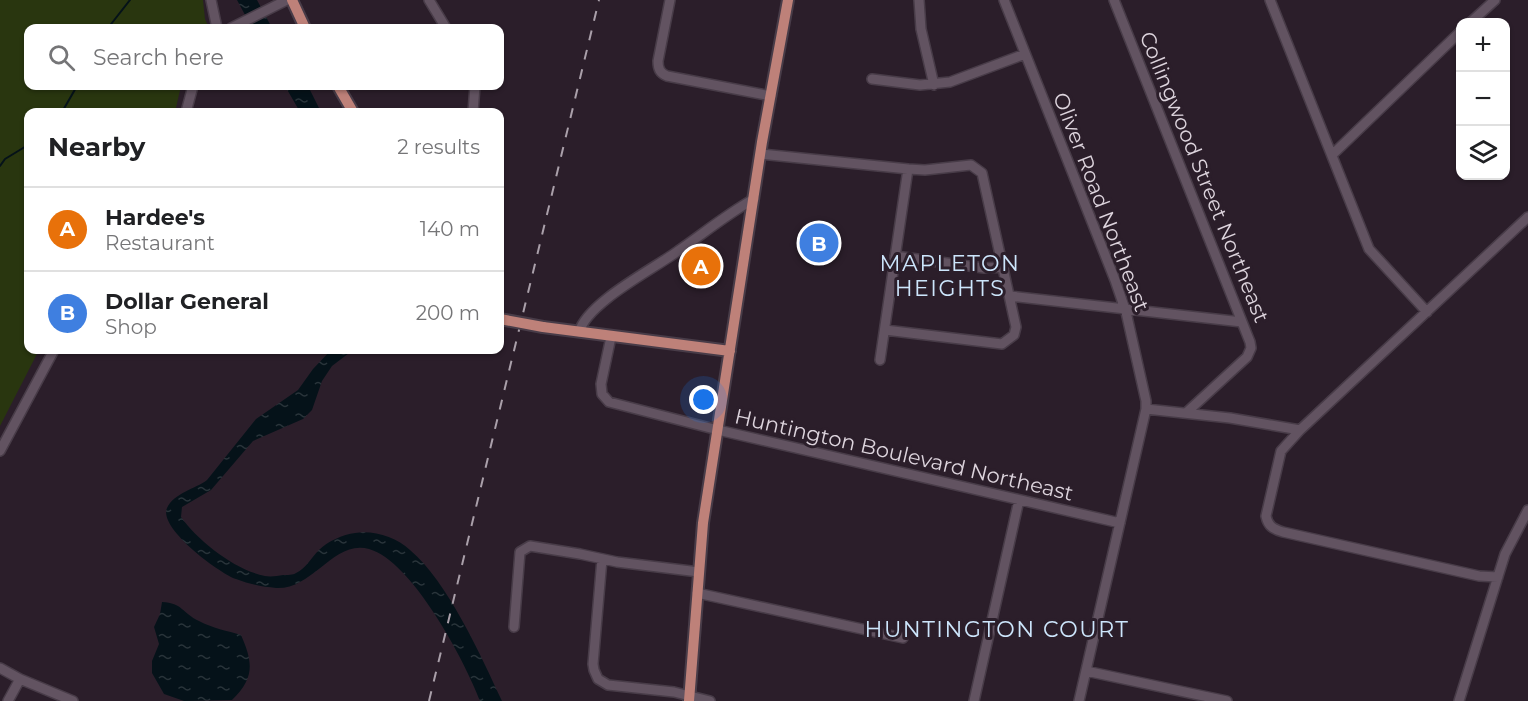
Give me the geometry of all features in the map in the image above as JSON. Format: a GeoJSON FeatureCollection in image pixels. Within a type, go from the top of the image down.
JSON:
{"type":"FeatureCollection","features":[{"type":"Feature","properties":{"kind":"main road"},"geometry":{"type":"LineString","coordinates":[[292,0],[303,24]]}},
{"type":"Feature","properties":{"kind":"main road"},"geometry":{"type":"LineString","coordinates":[[689,698],[703,523],[761,154],[788,0]]}},
{"type":"Feature","properties":{"kind":"main road"},"geometry":{"type":"LineString","coordinates":[[340,90],[351,108]]}},
{"type":"Feature","properties":{"kind":"main road"},"geometry":{"type":"LineString","coordinates":[[504,320],[611,337],[730,351]]}},
{"type":"Feature","properties":{"kind":"street"},"geometry":{"type":"LineString","coordinates":[[211,0],[217,24]]}},
{"type":"Feature","properties":{"kind":"street"},"geometry":{"type":"LineString","coordinates":[[238,24],[287,0]]}},
{"type":"Feature","properties":{"kind":"street"},"geometry":{"type":"LineString","coordinates":[[429,0],[444,24]]}},
{"type":"Feature","properties":{"kind":"street"},"geometry":{"type":"LineString","coordinates":[[670,0],[658,61],[662,74],[771,96]]}},
{"type":"Feature","properties":{"kind":"street"},"geometry":{"type":"LineString","coordinates":[[919,0],[921,29],[934,85]]}},
{"type":"Feature","properties":{"kind":"street","name":"Oliver Road Northeast"},"geometry":{"type":"LineString","coordinates":[[1004,0],[1107,259],[1124,308],[1146,409],[1079,701]]}},
{"type":"Feature","properties":{"kind":"street","name":"Collingwood Street Northeast"},"geometry":{"type":"LineString","coordinates":[[1114,0],[1250,342],[1248,357],[1186,413]]}},
{"type":"Feature","properties":{"kind":"street"},"geometry":{"type":"LineString","coordinates":[[1270,0],[1369,249],[1427,312]]}},
{"type":"Feature","properties":{"kind":"street"},"geometry":{"type":"LineString","coordinates":[[1475,18],[1495,0]]}},
{"type":"Feature","properties":{"kind":"street"},"geometry":{"type":"LineString","coordinates":[[1332,155],[1456,38]]}},
{"type":"Feature","properties":{"kind":"street"},"geometry":{"type":"LineString","coordinates":[[872,79],[934,85],[968,76],[1025,54]]}},
{"type":"Feature","properties":{"kind":"street"},"geometry":{"type":"LineString","coordinates":[[187,108],[192,90]]}},
{"type":"Feature","properties":{"kind":"street"},"geometry":{"type":"LineString","coordinates":[[473,108],[475,90]]}},
{"type":"Feature","properties":{"kind":"street"},"geometry":{"type":"LineString","coordinates":[[761,154],[908,169],[925,170],[966,165],[979,169],[985,181],[1016,327],[1011,339],[1002,344],[885,330]]}},
{"type":"Feature","properties":{"kind":"street"},"geometry":{"type":"LineString","coordinates":[[880,360],[908,169]]}},
{"type":"Feature","properties":{"kind":"street"},"geometry":{"type":"LineString","coordinates":[[579,332],[585,320],[609,298],[679,251],[729,213],[754,199]]}},
{"type":"Feature","properties":{"kind":"street"},"geometry":{"type":"LineString","coordinates":[[1498,577],[1479,576],[1283,532],[1272,528],[1266,516],[1281,451],[1300,430],[1528,217]]}},
{"type":"Feature","properties":{"kind":"street"},"geometry":{"type":"LineString","coordinates":[[895,256],[984,268],[1004,267]]}},
{"type":"Feature","properties":{"kind":"street"},"geometry":{"type":"LineString","coordinates":[[1010,296],[1242,322]]}},
{"type":"Feature","properties":{"kind":"street","name":"Huntington Boulevard Northeast"},"geometry":{"type":"LineString","coordinates":[[611,337],[601,384],[602,394],[605,399],[622,406],[1120,523]]}},
{"type":"Feature","properties":{"kind":"street"},"geometry":{"type":"LineString","coordinates":[[0,451],[52,354]]}},
{"type":"Feature","properties":{"kind":"street"},"geometry":{"type":"LineString","coordinates":[[1146,409],[1270,424],[1300,430]]}},
{"type":"Feature","properties":{"kind":"street"},"geometry":{"type":"LineString","coordinates":[[974,701],[1019,500]]}},
{"type":"Feature","properties":{"kind":"street"},"geometry":{"type":"LineString","coordinates":[[1460,701],[1505,554],[1528,510]]}},
{"type":"Feature","properties":{"kind":"street"},"geometry":{"type":"LineString","coordinates":[[514,627],[520,552],[530,546],[602,559],[699,572]]}},
{"type":"Feature","properties":{"kind":"street"},"geometry":{"type":"LineString","coordinates":[[602,559],[593,664],[595,674],[603,682],[612,686],[654,689],[710,701]]}},
{"type":"Feature","properties":{"kind":"street"},"geometry":{"type":"LineString","coordinates":[[698,593],[903,638]]}},
{"type":"Feature","properties":{"kind":"street"},"geometry":{"type":"LineString","coordinates":[[0,668],[73,701]]}},
{"type":"Feature","properties":{"kind":"street"},"geometry":{"type":"LineString","coordinates":[[1086,671],[1184,696],[1227,701]]}},
{"type":"Feature","properties":{"kind":"street"},"geometry":{"type":"LineString","coordinates":[[8,701],[20,679]]}},
{"type":"Feature","properties":{"kind":"green space"},"geometry":{"type":"Polygon","coordinates":[[[0,0],[203,0],[207,24],[24,24],[24,90],[180,90],[176,108],[24,108],[24,354],[37,354],[0,426],[0,0]]]}},
{"type":"Feature","properties":{"kind":"water"},"geometry":{"type":"Polygon","coordinates":[[[237,0],[257,0],[270,24],[250,24],[237,0]]]}},
{"type":"Feature","properties":{"kind":"water"},"geometry":{"type":"Polygon","coordinates":[[[287,90],[310,90],[319,108],[298,108],[287,90]]]}},
{"type":"Feature","properties":{"kind":"water"},"geometry":{"type":"Polygon","coordinates":[[[327,354],[348,354],[332,366],[322,381],[312,410],[303,419],[253,441],[211,490],[182,507],[181,517],[197,536],[218,553],[242,568],[267,576],[290,575],[300,571],[322,547],[345,535],[370,533],[384,535],[398,541],[424,564],[450,600],[474,642],[502,701],[480,701],[450,638],[435,614],[402,572],[386,557],[369,549],[356,548],[334,557],[301,581],[289,586],[266,587],[236,579],[217,568],[192,549],[172,527],[167,517],[167,508],[170,503],[207,480],[256,419],[298,390],[327,354]]]}},
{"type":"Feature","properties":{"kind":"water"},"geometry":{"type":"Polygon","coordinates":[[[162,602],[178,606],[193,618],[204,623],[241,635],[248,653],[250,669],[245,684],[232,700],[184,701],[164,694],[152,673],[152,661],[159,644],[154,627],[162,602]]]}},
{"type":"Feature","properties":{"kind":"waterway"},"geometry":{"type":"LineString","coordinates":[[111,24],[130,0]]}},
{"type":"Feature","properties":{"kind":"waterway"},"geometry":{"type":"LineString","coordinates":[[64,108],[75,90]]}},
{"type":"Feature","properties":{"kind":"waterway"},"geometry":{"type":"LineString","coordinates":[[0,166],[5,159],[24,147]]}},
{"type":"Feature","properties":{"kind":"railway"},"geometry":{"type":"LineString","coordinates":[[429,701],[599,0]]}},
{"type":"Feature","properties":{"kind":"place","name":"Dollar General"},"geometry":{"type":"Point","coordinates":[819,243]}},
{"type":"Feature","properties":{"kind":"place","name":"Hardee's"},"geometry":{"type":"Point","coordinates":[701,266]}},
{"type":"Feature","properties":{"kind":"district","name":"MAPLETON HEIGHTS"},"geometry":{"type":"Point","coordinates":[950,276]}},
{"type":"Feature","properties":{"kind":"district","name":"HUNTINGTON COURT"},"geometry":{"type":"Point","coordinates":[997,629]}}]}
